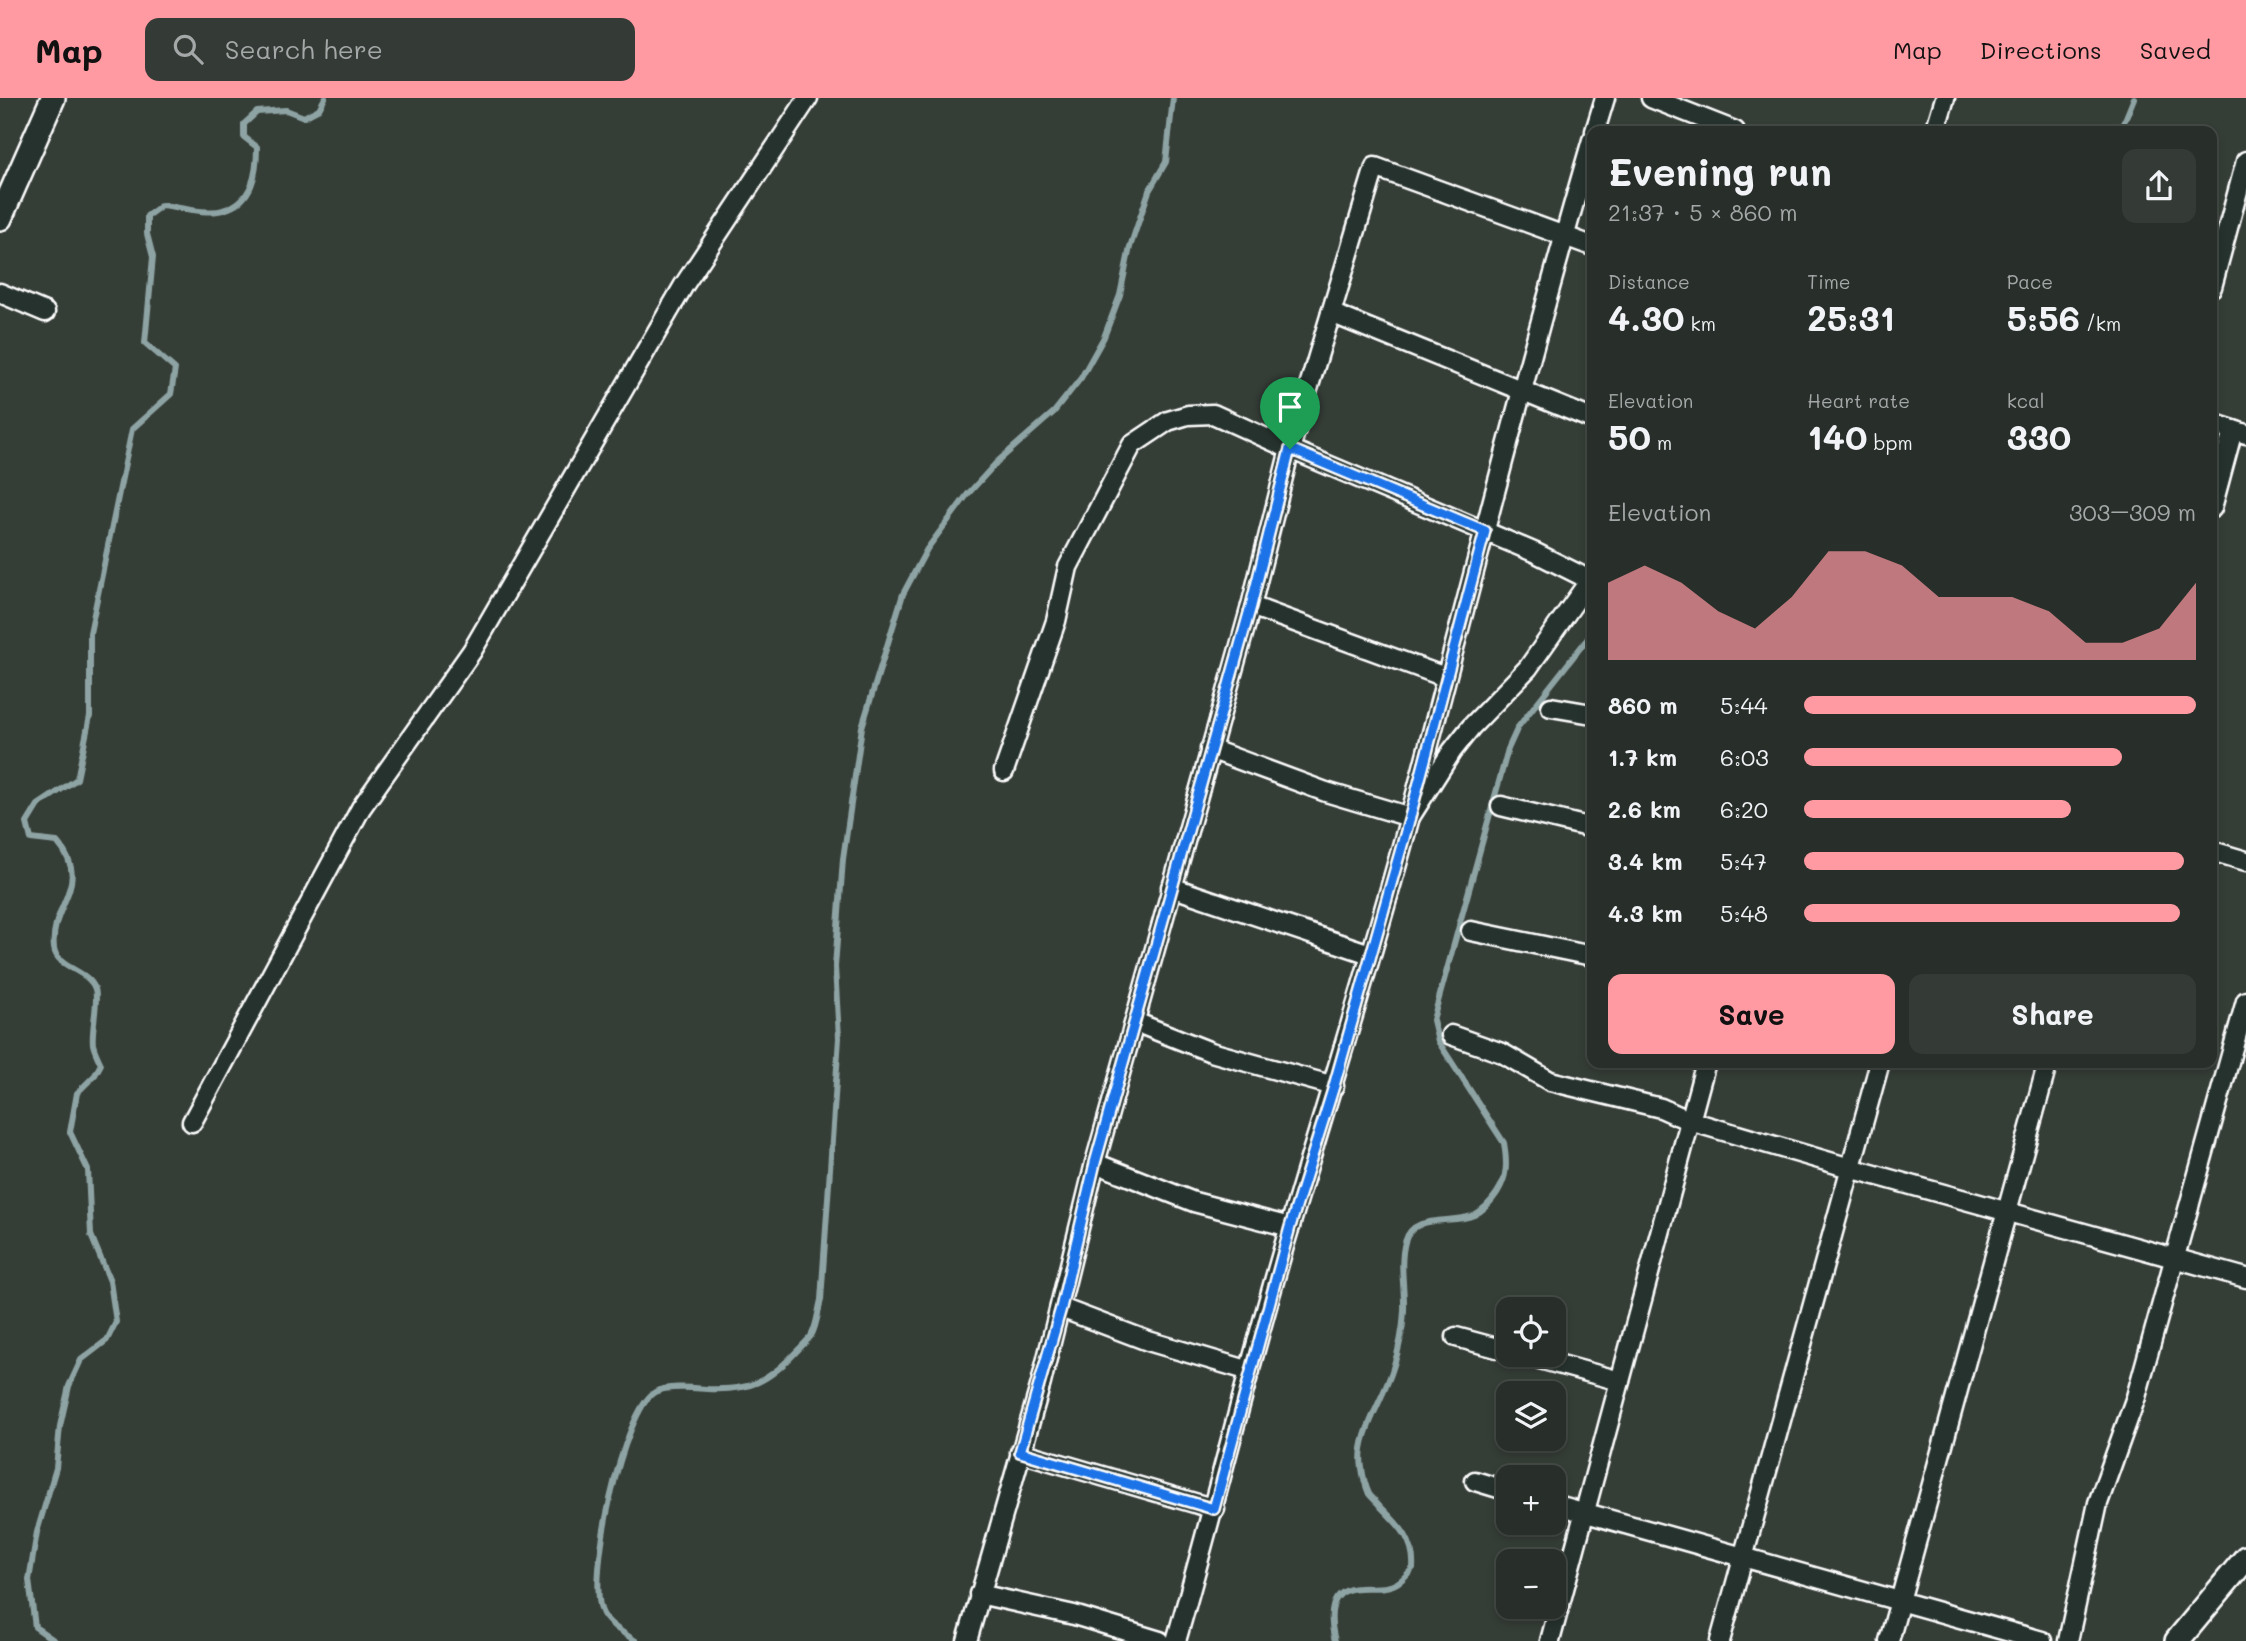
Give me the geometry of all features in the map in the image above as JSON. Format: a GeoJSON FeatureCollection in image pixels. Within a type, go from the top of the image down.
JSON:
{"type":"FeatureCollection","features":[{"type":"Feature","properties":{"kind":"street"},"geometry":{"type":"LineString","coordinates":[[0,218],[53,98]]}},
{"type":"Feature","properties":{"kind":"street"},"geometry":{"type":"LineString","coordinates":[[192,1122],[361,808],[472,652],[684,285],[808,98]]}},
{"type":"Feature","properties":{"kind":"street"},"geometry":{"type":"LineString","coordinates":[[1597,126],[1605,98]]}},
{"type":"Feature","properties":{"kind":"street"},"geometry":{"type":"LineString","coordinates":[[1651,98],[1722,126]]}},
{"type":"Feature","properties":{"kind":"street"},"geometry":{"type":"LineString","coordinates":[[1937,126],[1945,98]]}},
{"type":"Feature","properties":{"kind":"street"},"geometry":{"type":"LineString","coordinates":[[1176,1641],[1290,1227],[1334,1086],[1410,817],[1445,677],[1587,157]]}},
{"type":"Feature","properties":{"kind":"street"},"geometry":{"type":"LineString","coordinates":[[2217,268],[2246,161]]}},
{"type":"Feature","properties":{"kind":"street"},"geometry":{"type":"LineString","coordinates":[[967,1641],[1061,1308],[1095,1163],[1251,606],[1290,449],[1376,167],[1587,244]]}},
{"type":"Feature","properties":{"kind":"street"},"geometry":{"type":"LineString","coordinates":[[0,293],[45,313]]}},
{"type":"Feature","properties":{"kind":"street"},"geometry":{"type":"LineString","coordinates":[[1331,313],[1587,417]]}},
{"type":"Feature","properties":{"kind":"street"},"geometry":{"type":"LineString","coordinates":[[1004,771],[1056,621],[1068,567],[1132,445],[1168,421],[1213,414],[1587,576]]}},
{"type":"Feature","properties":{"kind":"street"},"geometry":{"type":"LineString","coordinates":[[2217,425],[2240,432],[2217,494]]}},
{"type":"Feature","properties":{"kind":"street"},"geometry":{"type":"LineString","coordinates":[[1410,817],[1452,751],[1471,727],[1528,668],[1587,584]]}},
{"type":"Feature","properties":{"kind":"street"},"geometry":{"type":"LineString","coordinates":[[1251,606],[1445,677]]}},
{"type":"Feature","properties":{"kind":"street"},"geometry":{"type":"LineString","coordinates":[[1551,707],[1587,712]]}},
{"type":"Feature","properties":{"kind":"street"},"geometry":{"type":"LineString","coordinates":[[1210,749],[1326,792],[1410,817]]}},
{"type":"Feature","properties":{"kind":"street"},"geometry":{"type":"LineString","coordinates":[[1501,806],[1587,827]]}},
{"type":"Feature","properties":{"kind":"street"},"geometry":{"type":"LineString","coordinates":[[2217,852],[2246,860]]}},
{"type":"Feature","properties":{"kind":"street"},"geometry":{"type":"LineString","coordinates":[[1171,887],[1370,954]]}},
{"type":"Feature","properties":{"kind":"street"},"geometry":{"type":"LineString","coordinates":[[1471,930],[1587,955]]}},
{"type":"Feature","properties":{"kind":"street"},"geometry":{"type":"LineString","coordinates":[[2068,1641],[2098,1503],[2136,1397],[2246,1001]]}},
{"type":"Feature","properties":{"kind":"street"},"geometry":{"type":"LineString","coordinates":[[1135,1022],[1211,1052],[1334,1086]]}},
{"type":"Feature","properties":{"kind":"street"},"geometry":{"type":"LineString","coordinates":[[1451,1035],[1502,1053],[1550,1081],[1661,1108],[1690,1121],[1850,1168],[2246,1278]]}},
{"type":"Feature","properties":{"kind":"street"},"geometry":{"type":"LineString","coordinates":[[1550,1641],[1704,1068]]}},
{"type":"Feature","properties":{"kind":"street"},"geometry":{"type":"LineString","coordinates":[[1720,1641],[1878,1068]]}},
{"type":"Feature","properties":{"kind":"street"},"geometry":{"type":"LineString","coordinates":[[1889,1641],[2046,1068]]}},
{"type":"Feature","properties":{"kind":"street"},"geometry":{"type":"LineString","coordinates":[[1095,1163],[1194,1202],[1290,1227]]}},
{"type":"Feature","properties":{"kind":"street"},"geometry":{"type":"LineString","coordinates":[[1061,1308],[1149,1341],[1250,1371]]}},
{"type":"Feature","properties":{"kind":"street"},"geometry":{"type":"LineString","coordinates":[[1456,1337],[1496,1348]]}},
{"type":"Feature","properties":{"kind":"street"},"geometry":{"type":"LineString","coordinates":[[1566,1366],[1620,1381]]}},
{"type":"Feature","properties":{"kind":"street"},"geometry":{"type":"LineString","coordinates":[[1020,1452],[1214,1509]]}},
{"type":"Feature","properties":{"kind":"street"},"geometry":{"type":"LineString","coordinates":[[1475,1481],[1496,1487]]}},
{"type":"Feature","properties":{"kind":"street"},"geometry":{"type":"LineString","coordinates":[[1566,1507],[2042,1641]]}},
{"type":"Feature","properties":{"kind":"street"},"geometry":{"type":"LineString","coordinates":[[2177,1641],[2246,1558]]}},
{"type":"Feature","properties":{"kind":"street"},"geometry":{"type":"LineString","coordinates":[[979,1594],[1074,1615],[1160,1641]]}},
{"type":"Feature","properties":{"kind":"waterway"},"geometry":{"type":"LineString","coordinates":[[55,1641],[35,1627],[29,1580],[37,1532],[56,1468],[60,1426],[69,1386],[81,1360],[107,1340],[116,1322],[110,1281],[91,1235],[88,1170],[70,1132],[77,1093],[95,1075],[101,1064],[93,1044],[96,994],[91,982],[66,965],[56,955],[54,948],[54,933],[71,883],[67,857],[57,842],[31,839],[27,823],[38,805],[77,779],[90,716],[90,633],[132,429],[171,394],[175,369],[145,343],[153,257],[147,234],[147,216],[162,205],[210,212],[233,206],[247,193],[256,167],[257,147],[244,137],[244,124],[257,112],[286,110],[304,117],[319,109],[325,98]]}},
{"type":"Feature","properties":{"kind":"waterway"},"geometry":{"type":"LineString","coordinates":[[636,1641],[614,1626],[603,1614],[599,1596],[599,1569],[610,1498],[631,1430],[643,1405],[655,1392],[666,1388],[723,1389],[757,1382],[786,1362],[811,1336],[816,1323],[821,1300],[839,1038],[835,967],[843,859],[862,727],[903,594],[927,549],[967,495],[997,462],[1054,412],[1081,378],[1104,337],[1120,295],[1130,247],[1149,191],[1166,162],[1173,98]]}},
{"type":"Feature","properties":{"kind":"waterway"},"geometry":{"type":"LineString","coordinates":[[2121,126],[2134,98]]}},
{"type":"Feature","properties":{"kind":"waterway"},"geometry":{"type":"LineString","coordinates":[[1335,1641],[1332,1614],[1333,1606],[1341,1593],[1359,1588],[1393,1585],[1413,1568],[1411,1549],[1404,1534],[1369,1494],[1361,1456],[1367,1430],[1389,1380],[1403,1326],[1403,1250],[1409,1233],[1416,1227],[1478,1213],[1501,1187],[1506,1163],[1504,1143],[1438,1041],[1433,1020],[1508,749],[1518,727],[1587,639]]}},
{"type":"Feature","properties":{"kind":"route"},"geometry":{"type":"LineString","coordinates":[[1290,449],[1485,531],[1410,817],[1334,1086],[1290,1227],[1214,1509],[1020,1452],[1061,1308],[1095,1163],[1251,606],[1290,449]]}}]}
